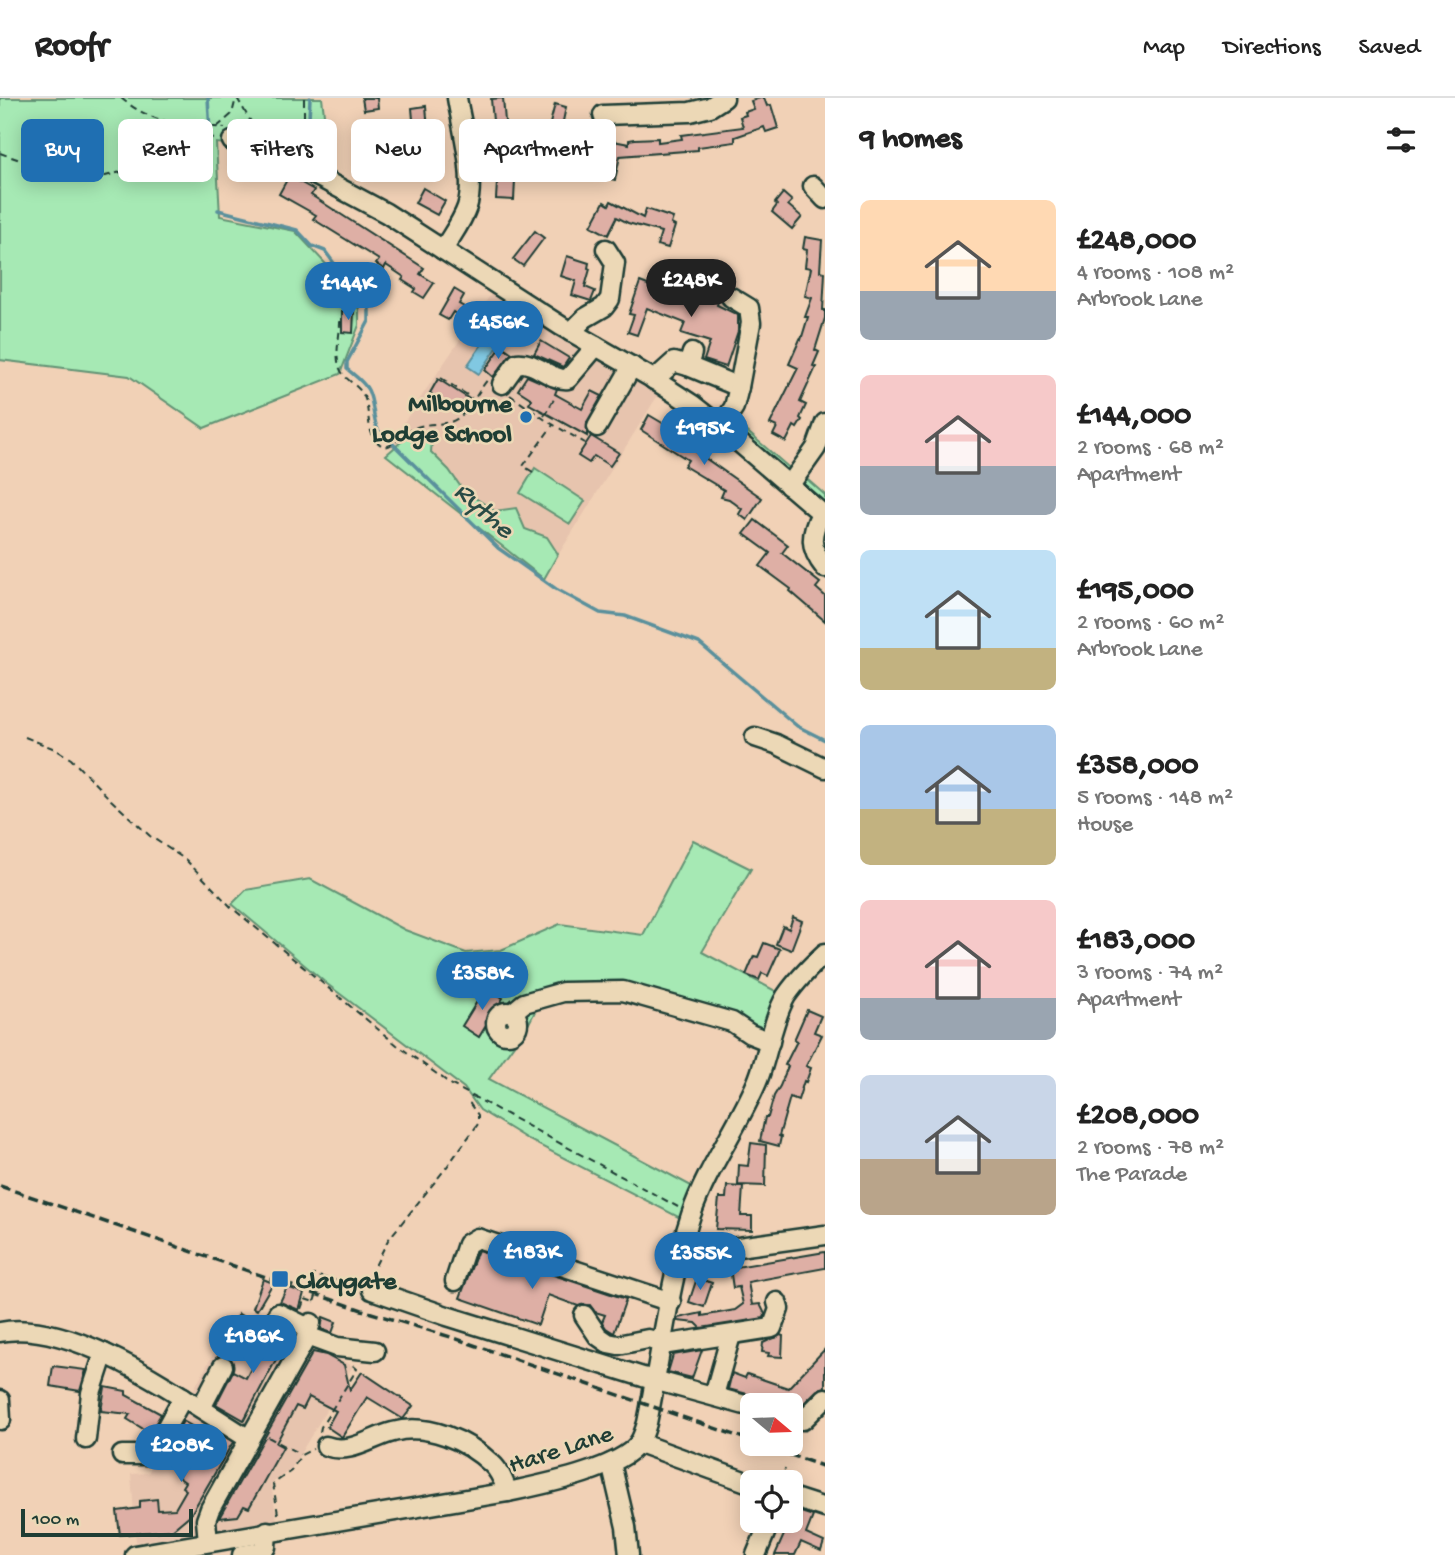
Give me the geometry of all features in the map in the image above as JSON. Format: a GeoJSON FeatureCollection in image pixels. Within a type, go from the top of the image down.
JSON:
{"type":"FeatureCollection","features":[{"type":"Feature","properties":{"kind":"street"},"geometry":{"type":"LineString","coordinates":[[443,250],[466,210],[469,198],[469,172],[457,98]]}},
{"type":"Feature","properties":{"kind":"street"},"geometry":{"type":"LineString","coordinates":[[603,115],[690,112],[710,107],[724,98]]}},
{"type":"Feature","properties":{"kind":"street"},"geometry":{"type":"LineString","coordinates":[[336,182],[571,332],[654,380],[721,427],[823,515],[813,529],[812,536],[814,548],[825,568]]}},
{"type":"Feature","properties":{"kind":"street"},"geometry":{"type":"LineString","coordinates":[[813,186],[825,200]]}},
{"type":"Feature","properties":{"kind":"street"},"geometry":{"type":"LineString","coordinates":[[571,332],[585,317],[604,307],[610,299],[616,256]]}},
{"type":"Feature","properties":{"kind":"street"},"geometry":{"type":"LineString","coordinates":[[721,427],[734,407],[751,323],[749,308],[731,297]]}},
{"type":"Feature","properties":{"kind":"street"},"geometry":{"type":"LineString","coordinates":[[502,384],[517,363],[524,362],[564,380],[568,379],[596,346]]}},
{"type":"Feature","properties":{"kind":"street"},"geometry":{"type":"LineString","coordinates":[[654,380],[674,362],[690,359],[739,387]]}},
{"type":"Feature","properties":{"kind":"street"},"geometry":{"type":"LineString","coordinates":[[597,427],[632,366]]}},
{"type":"Feature","properties":{"kind":"street"},"geometry":{"type":"LineString","coordinates":[[789,486],[816,448],[825,423]]}},
{"type":"Feature","properties":{"kind":"street"},"geometry":{"type":"LineString","coordinates":[[755,737],[776,744],[825,768]]}},
{"type":"Feature","properties":{"kind":"street","name":"Hare Lane"},"geometry":{"type":"LineString","coordinates":[[135,1555],[508,1492],[611,1463],[630,1452],[639,1443],[648,1423],[680,1255],[692,1213],[708,1176],[759,1078],[785,998],[805,971],[825,953]]}},
{"type":"Feature","properties":{"kind":"street"},"geometry":{"type":"LineString","coordinates":[[513,1013],[524,1003],[563,992],[623,991],[732,1022],[750,1034],[770,1042]]}},
{"type":"Feature","properties":{"kind":"street"},"geometry":{"type":"LineString","coordinates":[[680,1255],[825,1235]]}},
{"type":"Feature","properties":{"kind":"street"},"geometry":{"type":"LineString","coordinates":[[455,1281],[467,1244],[477,1238],[671,1302]]}},
{"type":"Feature","properties":{"kind":"street"},"geometry":{"type":"LineString","coordinates":[[368,1289],[460,1320],[740,1403]]}},
{"type":"Feature","properties":{"kind":"street"},"geometry":{"type":"LineString","coordinates":[[583,1315],[598,1336],[608,1343],[618,1345],[648,1339],[662,1344],[772,1328],[779,1309],[777,1302]]}},
{"type":"Feature","properties":{"kind":"street"},"geometry":{"type":"LineString","coordinates":[[0,1313],[4,1332],[33,1332],[53,1336],[104,1353],[252,1434]]}},
{"type":"Feature","properties":{"kind":"street"},"geometry":{"type":"LineString","coordinates":[[278,1313],[337,1347],[375,1351]]}},
{"type":"Feature","properties":{"kind":"street"},"geometry":{"type":"LineString","coordinates":[[208,1542],[206,1520],[210,1509],[309,1329]]}},
{"type":"Feature","properties":{"kind":"street"},"geometry":{"type":"LineString","coordinates":[[714,1395],[731,1335]]}},
{"type":"Feature","properties":{"kind":"street"},"geometry":{"type":"LineString","coordinates":[[86,1439],[91,1393],[104,1353]]}},
{"type":"Feature","properties":{"kind":"street"},"geometry":{"type":"LineString","coordinates":[[201,1408],[223,1366]]}},
{"type":"Feature","properties":{"kind":"street"},"geometry":{"type":"LineString","coordinates":[[122,1455],[151,1455],[183,1397]]}},
{"type":"Feature","properties":{"kind":"street"},"geometry":{"type":"LineString","coordinates":[[803,1420],[825,1398]]}},
{"type":"Feature","properties":{"kind":"street"},"geometry":{"type":"LineString","coordinates":[[0,1400],[1,1420]]}},
{"type":"Feature","properties":{"kind":"street"},"geometry":{"type":"LineString","coordinates":[[318,1449],[342,1450],[401,1430],[438,1432],[465,1444],[493,1464],[508,1492]]}},
{"type":"Feature","properties":{"kind":"street"},"geometry":{"type":"LineString","coordinates":[[639,1443],[740,1480]]}},
{"type":"Feature","properties":{"kind":"street"},"geometry":{"type":"LineString","coordinates":[[611,1463],[626,1527],[629,1555]]}},
{"type":"Feature","properties":{"kind":"street"},"geometry":{"type":"LineString","coordinates":[[803,1501],[825,1508]]}},
{"type":"Feature","properties":{"kind":"street"},"geometry":{"type":"LineString","coordinates":[[242,1555],[260,1552],[266,1547],[274,1530]]}},
{"type":"Feature","properties":{"kind":"street"},"geometry":{"type":"LineString","coordinates":[[756,1555],[765,1533]]}},
{"type":"Feature","properties":{"kind":"path"},"geometry":{"type":"LineString","coordinates":[[121,98],[141,114],[154,119]]}},
{"type":"Feature","properties":{"kind":"path"},"geometry":{"type":"LineString","coordinates":[[213,127],[224,124],[232,114],[236,98]]}},
{"type":"Feature","properties":{"kind":"path"},"geometry":{"type":"LineString","coordinates":[[236,98],[248,119]]}},
{"type":"Feature","properties":{"kind":"path"},"geometry":{"type":"LineString","coordinates":[[303,119],[304,98]]}},
{"type":"Feature","properties":{"kind":"path"},"geometry":{"type":"LineString","coordinates":[[213,139],[225,140]]}},
{"type":"Feature","properties":{"kind":"path"},"geometry":{"type":"LineString","coordinates":[[0,153],[37,166],[97,178],[118,173]]}},
{"type":"Feature","properties":{"kind":"path"},"geometry":{"type":"LineString","coordinates":[[342,322],[338,365],[344,377],[358,386],[364,398],[368,428],[375,439],[385,447],[398,441],[417,426],[445,424],[459,419],[488,378],[502,384],[504,391],[553,425],[585,443]]}},
{"type":"Feature","properties":{"kind":"path"},"geometry":{"type":"LineString","coordinates":[[441,378],[473,398]]}},
{"type":"Feature","properties":{"kind":"path"},"geometry":{"type":"LineString","coordinates":[[543,417],[564,380]]}},
{"type":"Feature","properties":{"kind":"path"},"geometry":{"type":"LineString","coordinates":[[533,472],[523,466],[553,425]]}},
{"type":"Feature","properties":{"kind":"path"},"geometry":{"type":"LineString","coordinates":[[25,737],[55,749],[71,759],[150,836],[186,860],[241,916],[397,1045],[452,1085],[656,1197],[692,1213]]}},
{"type":"Feature","properties":{"kind":"path"},"geometry":{"type":"LineString","coordinates":[[304,1299],[314,1302],[321,1280],[313,1279],[314,1275],[368,1289],[388,1240],[478,1124],[478,1115],[470,1104],[472,1096]]}},
{"type":"Feature","properties":{"kind":"path"},"geometry":{"type":"LineString","coordinates":[[321,1427],[357,1369],[355,1366]]}},
{"type":"Feature","properties":{"kind":"path"},"geometry":{"type":"LineString","coordinates":[[252,1434],[301,1455]]}},
{"type":"Feature","properties":{"kind":"path"},"geometry":{"type":"LineString","coordinates":[[274,1530],[273,1484],[291,1471],[301,1455],[318,1449]]}},
{"type":"Feature","properties":{"kind":"shaded area","name":"Milbourne Lodge School"},"geometry":{"type":"Polygon","coordinates":[[[493,291],[658,395],[550,568],[392,440],[493,291]]]}},
{"type":"Feature","properties":{"kind":"shaded area"},"geometry":{"type":"Polygon","coordinates":[[[254,1308],[294,1327],[313,1347],[353,1366],[291,1469],[271,1484],[277,1520],[136,1542],[131,1474],[148,1473],[236,1312],[250,1319],[254,1308]]]}},
{"type":"Feature","properties":{"kind":"green space"},"geometry":{"type":"Polygon","coordinates":[[[0,98],[322,98],[325,119],[227,119],[227,144],[216,143],[220,216],[295,231],[339,278],[359,309],[359,325],[340,374],[204,428],[129,376],[0,360],[0,98]]]}},
{"type":"Feature","properties":{"kind":"green space"},"geometry":{"type":"Polygon","coordinates":[[[735,421],[825,495],[825,509],[733,429],[735,421]]]}},
{"type":"Feature","properties":{"kind":"green space"},"geometry":{"type":"Polygon","coordinates":[[[411,433],[432,439],[431,452],[449,470],[463,490],[495,511],[516,508],[525,529],[547,537],[558,554],[544,579],[386,455],[411,433]]]}},
{"type":"Feature","properties":{"kind":"green space"},"geometry":{"type":"Polygon","coordinates":[[[535,468],[585,501],[570,524],[520,493],[535,468]]]}},
{"type":"Feature","properties":{"kind":"green space"},"geometry":{"type":"Polygon","coordinates":[[[693,840],[751,869],[702,952],[783,995],[767,1035],[624,988],[544,994],[528,1025],[489,1079],[697,1189],[682,1219],[527,1139],[480,1110],[464,1088],[327,984],[232,904],[246,890],[310,879],[405,930],[466,953],[501,950],[560,924],[643,935],[693,840]]]}},
{"type":"Feature","properties":{"kind":"water"},"geometry":{"type":"Polygon","coordinates":[[[487,337],[499,345],[479,374],[467,366],[487,337]]]}},
{"type":"Feature","properties":{"kind":"building"},"geometry":{"type":"Polygon","coordinates":[[[362,98],[377,98],[378,108],[364,110],[362,98]]]}},
{"type":"Feature","properties":{"kind":"building"},"geometry":{"type":"Polygon","coordinates":[[[503,98],[505,119],[493,119],[491,99],[503,98]]]}},
{"type":"Feature","properties":{"kind":"building"},"geometry":{"type":"Polygon","coordinates":[[[764,98],[767,106],[771,105],[778,128],[766,132],[764,127],[735,137],[735,142],[698,147],[698,150],[620,156],[616,175],[616,142],[629,144],[629,140],[658,138],[658,142],[682,139],[681,135],[743,127],[740,117],[754,109],[751,101],[764,98]]]}},
{"type":"Feature","properties":{"kind":"building"},"geometry":{"type":"Polygon","coordinates":[[[555,104],[566,107],[563,119],[551,119],[555,104]]]}},
{"type":"Feature","properties":{"kind":"building"},"geometry":{"type":"Polygon","coordinates":[[[426,106],[427,119],[413,119],[412,108],[426,106]]]}},
{"type":"Feature","properties":{"kind":"building"},"geometry":{"type":"Polygon","coordinates":[[[286,182],[300,182],[314,190],[311,195],[424,268],[420,274],[434,283],[424,298],[402,280],[404,277],[386,265],[384,269],[376,264],[379,260],[313,219],[316,215],[279,194],[286,182]]]}},
{"type":"Feature","properties":{"kind":"building"},"geometry":{"type":"Polygon","coordinates":[[[497,182],[515,182],[514,200],[496,199],[497,182]]]}},
{"type":"Feature","properties":{"kind":"building"},"geometry":{"type":"Polygon","coordinates":[[[423,188],[445,201],[437,215],[415,203],[423,188]]]}},
{"type":"Feature","properties":{"kind":"building"},"geometry":{"type":"Polygon","coordinates":[[[783,193],[792,201],[788,205],[802,217],[792,229],[772,212],[783,193]]]}},
{"type":"Feature","properties":{"kind":"building"},"geometry":{"type":"Polygon","coordinates":[[[611,201],[643,218],[646,209],[673,218],[671,224],[675,226],[668,248],[657,245],[661,232],[628,223],[617,217],[608,235],[591,226],[604,202],[609,205],[611,201]]]}},
{"type":"Feature","properties":{"kind":"building"},"geometry":{"type":"Polygon","coordinates":[[[535,231],[544,238],[523,266],[513,259],[535,231]]]}},
{"type":"Feature","properties":{"kind":"building"},"geometry":{"type":"Polygon","coordinates":[[[805,237],[822,240],[820,271],[825,272],[825,318],[815,350],[819,352],[813,366],[816,367],[800,402],[806,405],[800,418],[802,420],[797,428],[794,426],[786,442],[773,435],[777,427],[770,424],[798,368],[789,364],[801,340],[812,298],[805,296],[811,268],[805,267],[805,237]]]}},
{"type":"Feature","properties":{"kind":"building"},"geometry":{"type":"Polygon","coordinates":[[[567,256],[589,263],[585,287],[595,291],[591,301],[572,295],[576,281],[561,276],[567,256]]]}},
{"type":"Feature","properties":{"kind":"building"},"geometry":{"type":"Polygon","coordinates":[[[640,282],[691,302],[695,291],[719,298],[717,305],[738,315],[738,331],[726,367],[704,360],[710,342],[681,333],[685,323],[647,308],[637,335],[628,332],[634,315],[629,314],[640,282]]]}},
{"type":"Feature","properties":{"kind":"building"},"geometry":{"type":"Polygon","coordinates":[[[454,289],[464,295],[459,304],[466,308],[460,317],[453,312],[448,320],[439,315],[454,289]]]}},
{"type":"Feature","properties":{"kind":"building"},"geometry":{"type":"Polygon","coordinates":[[[342,311],[354,311],[353,333],[342,332],[342,311]]]}},
{"type":"Feature","properties":{"kind":"building"},"geometry":{"type":"Polygon","coordinates":[[[541,341],[569,358],[563,367],[534,354],[541,341]]]}},
{"type":"Feature","properties":{"kind":"building"},"geometry":{"type":"Polygon","coordinates":[[[502,346],[512,353],[493,377],[485,370],[502,346]]]}},
{"type":"Feature","properties":{"kind":"building"},"geometry":{"type":"Polygon","coordinates":[[[527,376],[557,389],[555,394],[582,409],[592,391],[602,396],[587,422],[587,436],[529,404],[532,399],[518,390],[527,376]]]}},
{"type":"Feature","properties":{"kind":"building"},"geometry":{"type":"Polygon","coordinates":[[[438,379],[471,400],[462,414],[430,393],[438,379]]]}},
{"type":"Feature","properties":{"kind":"building"},"geometry":{"type":"Polygon","coordinates":[[[649,415],[671,428],[669,431],[692,445],[691,448],[762,498],[747,520],[739,514],[742,509],[729,499],[721,497],[724,490],[684,466],[688,460],[641,430],[649,415]]]}},
{"type":"Feature","properties":{"kind":"building"},"geometry":{"type":"Polygon","coordinates":[[[591,436],[619,453],[610,466],[594,456],[589,463],[578,456],[591,436]]]}},
{"type":"Feature","properties":{"kind":"building"},"geometry":{"type":"Polygon","coordinates":[[[755,520],[788,545],[782,553],[820,583],[816,588],[825,596],[825,621],[790,591],[791,589],[760,566],[770,553],[744,534],[755,520]]]}},
{"type":"Feature","properties":{"kind":"building"},"geometry":{"type":"Polygon","coordinates":[[[793,917],[802,921],[791,950],[776,944],[783,926],[789,929],[793,917]]]}},
{"type":"Feature","properties":{"kind":"building"},"geometry":{"type":"Polygon","coordinates":[[[764,943],[780,949],[768,976],[762,973],[759,980],[746,975],[754,956],[758,957],[764,943]]]}},
{"type":"Feature","properties":{"kind":"building"},"geometry":{"type":"Polygon","coordinates":[[[486,987],[503,998],[479,1037],[462,1026],[486,987]]]}},
{"type":"Feature","properties":{"kind":"building"},"geometry":{"type":"Polygon","coordinates":[[[807,1010],[821,1016],[814,1032],[822,1035],[806,1066],[811,1068],[806,1082],[804,1081],[798,1100],[790,1097],[779,1136],[779,1146],[760,1141],[765,1117],[768,1117],[807,1010]]]}},
{"type":"Feature","properties":{"kind":"building"},"geometry":{"type":"Polygon","coordinates":[[[751,1143],[766,1145],[765,1186],[738,1185],[739,1165],[748,1166],[751,1143]]]}},
{"type":"Feature","properties":{"kind":"building"},"geometry":{"type":"Polygon","coordinates":[[[727,1186],[743,1187],[741,1216],[752,1216],[752,1230],[716,1229],[719,1198],[726,1198],[727,1186]]]}},
{"type":"Feature","properties":{"kind":"building"},"geometry":{"type":"Polygon","coordinates":[[[478,1250],[626,1299],[614,1333],[602,1322],[605,1315],[595,1312],[590,1305],[578,1306],[548,1295],[538,1325],[460,1298],[478,1250]]]}},
{"type":"Feature","properties":{"kind":"building"},"geometry":{"type":"Polygon","coordinates":[[[825,1252],[825,1268],[748,1282],[752,1305],[760,1304],[764,1318],[701,1328],[696,1323],[677,1321],[678,1318],[702,1313],[702,1316],[735,1310],[743,1304],[739,1287],[733,1288],[730,1268],[825,1252]]]}},
{"type":"Feature","properties":{"kind":"building"},"geometry":{"type":"Polygon","coordinates":[[[697,1278],[712,1283],[704,1307],[689,1302],[697,1278]]]}},
{"type":"Feature","properties":{"kind":"building"},"geometry":{"type":"Polygon","coordinates":[[[263,1279],[273,1283],[257,1310],[253,1308],[263,1279]]]}},
{"type":"Feature","properties":{"kind":"building"},"geometry":{"type":"Polygon","coordinates":[[[287,1287],[304,1293],[299,1310],[280,1302],[287,1287]]]}},
{"type":"Feature","properties":{"kind":"building"},"geometry":{"type":"Polygon","coordinates":[[[239,1314],[250,1321],[245,1331],[233,1324],[239,1314]]]}},
{"type":"Feature","properties":{"kind":"building"},"geometry":{"type":"Polygon","coordinates":[[[323,1317],[336,1322],[332,1333],[321,1329],[323,1317]]]}},
{"type":"Feature","properties":{"kind":"building"},"geometry":{"type":"Polygon","coordinates":[[[270,1321],[290,1333],[244,1420],[216,1404],[233,1371],[246,1378],[267,1338],[262,1335],[270,1321]]]}},
{"type":"Feature","properties":{"kind":"building"},"geometry":{"type":"Polygon","coordinates":[[[783,1336],[782,1357],[768,1356],[769,1353],[762,1352],[763,1343],[783,1336]]]}},
{"type":"Feature","properties":{"kind":"building"},"geometry":{"type":"Polygon","coordinates":[[[825,1349],[825,1387],[817,1390],[803,1404],[803,1393],[743,1393],[728,1389],[732,1373],[745,1378],[747,1374],[788,1388],[825,1349]]]}},
{"type":"Feature","properties":{"kind":"building"},"geometry":{"type":"Polygon","coordinates":[[[702,1350],[692,1378],[668,1372],[673,1355],[702,1350]]]}},
{"type":"Feature","properties":{"kind":"building"},"geometry":{"type":"Polygon","coordinates":[[[313,1352],[326,1355],[344,1365],[350,1390],[362,1372],[413,1406],[403,1419],[367,1397],[342,1437],[327,1427],[336,1411],[309,1397],[303,1409],[296,1406],[276,1443],[283,1447],[249,1508],[244,1506],[238,1516],[219,1518],[313,1352]]]}},
{"type":"Feature","properties":{"kind":"building"},"geometry":{"type":"Polygon","coordinates":[[[53,1366],[86,1370],[80,1391],[50,1386],[53,1366]]]}},
{"type":"Feature","properties":{"kind":"building"},"geometry":{"type":"Polygon","coordinates":[[[105,1387],[126,1391],[126,1395],[161,1414],[150,1433],[127,1419],[130,1414],[101,1411],[105,1387]]]}},
{"type":"Feature","properties":{"kind":"building"},"geometry":{"type":"Polygon","coordinates":[[[183,1421],[204,1433],[207,1426],[233,1442],[191,1514],[172,1530],[120,1535],[117,1511],[140,1508],[140,1501],[157,1499],[158,1510],[175,1509],[186,1490],[182,1487],[185,1482],[178,1477],[194,1449],[174,1437],[183,1421]]]}},
{"type":"Feature","properties":{"kind":"building"},"geometry":{"type":"Polygon","coordinates":[[[803,1513],[813,1516],[806,1534],[824,1542],[821,1551],[801,1542],[795,1555],[775,1555],[785,1533],[803,1533],[803,1513]]]}},
{"type":"Feature","properties":{"kind":"waterway"},"geometry":{"type":"LineString","coordinates":[[208,98],[209,119]]}},
{"type":"Feature","properties":{"kind":"waterway"},"geometry":{"type":"LineString","coordinates":[[309,119],[310,98]]}},
{"type":"Feature","properties":{"kind":"waterway","name":"Rythe"},"geometry":{"type":"LineString","coordinates":[[218,210],[297,230],[312,246],[325,251],[356,301],[363,301],[369,306],[369,321],[347,362],[347,369],[368,390],[379,432],[498,548],[556,589],[600,613],[625,616],[699,643],[797,726],[825,740]]}},
{"type":"Feature","properties":{"kind":"railway"},"geometry":{"type":"LineString","coordinates":[[0,1186],[740,1437]]}},
{"type":"Feature","properties":{"kind":"railway"},"geometry":{"type":"LineString","coordinates":[[794,1456],[825,1467]]}},
{"type":"Feature","properties":{"kind":"place","name":"Milbourne Lodge School"},"geometry":{"type":"Point","coordinates":[526,417]}},
{"type":"Feature","properties":{"kind":"place","name":"Claygate"},"geometry":{"type":"Point","coordinates":[280,1279]}}]}
